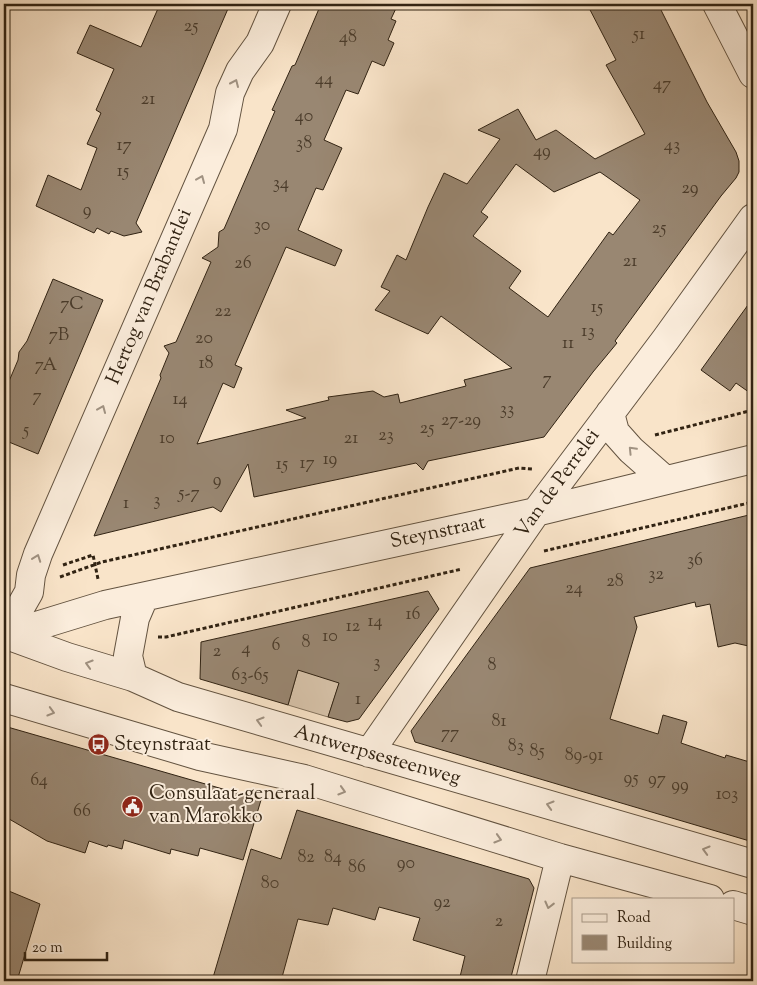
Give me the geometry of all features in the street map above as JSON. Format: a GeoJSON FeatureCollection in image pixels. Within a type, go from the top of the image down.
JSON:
{"type":"FeatureCollection","features":[{"type":"Feature","properties":{"kind":"street","name":"Hertog van Brabantlei"},"geometry":{"type":"LineString","coordinates":[[4,634],[29,590],[31,575],[38,554],[223,129],[230,93],[240,71],[260,43],[276,4]]}},
{"type":"Feature","properties":{"kind":"street"},"geometry":{"type":"LineString","coordinates":[[717,4],[753,74]]}},
{"type":"Feature","properties":{"kind":"street","name":"Van de Perrelei"},"geometry":{"type":"LineString","coordinates":[[369,754],[536,512],[753,218]]}},
{"type":"Feature","properties":{"kind":"street"},"geometry":{"type":"LineString","coordinates":[[610,413],[616,432],[631,450],[665,480]]}},
{"type":"Feature","properties":{"kind":"street","name":"Steynstraat"},"geometry":{"type":"LineString","coordinates":[[4,634],[68,615],[144,597],[536,512],[753,459]]}},
{"type":"Feature","properties":{"kind":"street"},"geometry":{"type":"LineString","coordinates":[[29,590],[45,608],[68,615]]}},
{"type":"Feature","properties":{"kind":"street"},"geometry":{"type":"LineString","coordinates":[[132,677],[128,656],[136,618],[144,597]]}},
{"type":"Feature","properties":{"kind":"street","name":"Antwerpsesteenweg"},"geometry":{"type":"LineString","coordinates":[[4,634],[67,657],[132,677],[178,697],[753,864]]}},
{"type":"Feature","properties":{"kind":"street"},"geometry":{"type":"LineString","coordinates":[[4,698],[200,756],[304,779],[560,858],[706,898]]}},
{"type":"Feature","properties":{"kind":"street"},"geometry":{"type":"LineString","coordinates":[[530,981],[560,858]]}},
{"type":"Feature","properties":{"kind":"street"},"geometry":{"type":"LineString","coordinates":[[734,905],[753,911]]}},
{"type":"Feature","properties":{"kind":"path"},"geometry":{"type":"LineString","coordinates":[[631,450],[656,434],[753,410]]}},
{"type":"Feature","properties":{"kind":"path"},"geometry":{"type":"LineString","coordinates":[[29,590],[102,562],[519,468],[549,470],[571,466]]}},
{"type":"Feature","properties":{"kind":"path"},"geometry":{"type":"LineString","coordinates":[[132,635],[166,637],[753,502]]}},
{"type":"Feature","properties":{"kind":"shaded area"},"geometry":{"type":"Polygon","coordinates":[[[348,657],[328,717],[288,705],[298,670],[321,667],[348,657]]]}},
{"type":"Feature","properties":{"kind":"building"},"geometry":{"type":"Polygon","coordinates":[[[160,4],[230,4],[136,223],[142,232],[124,236],[111,231],[109,234],[97,228],[94,233],[36,206],[48,175],[81,190],[97,148],[87,144],[101,113],[96,110],[114,69],[77,53],[90,25],[141,47],[160,4]]]}},
{"type":"Feature","properties":{"kind":"building"},"geometry":{"type":"Polygon","coordinates":[[[321,4],[398,4],[391,19],[396,21],[388,40],[394,43],[384,66],[372,61],[358,94],[346,90],[324,140],[342,148],[323,190],[316,188],[298,230],[342,250],[335,266],[286,247],[235,365],[242,368],[234,388],[223,383],[197,444],[306,418],[286,410],[329,400],[328,397],[373,391],[384,397],[398,394],[400,403],[466,386],[464,380],[512,368],[441,316],[428,334],[375,310],[390,291],[381,287],[397,255],[406,260],[444,173],[467,184],[500,139],[478,130],[518,109],[536,140],[556,130],[595,159],[645,134],[606,65],[616,60],[587,4],[658,4],[707,102],[736,152],[739,161],[739,172],[615,341],[617,343],[544,437],[428,461],[423,470],[416,463],[254,497],[248,464],[221,512],[213,507],[94,536],[161,378],[160,375],[169,353],[164,346],[176,342],[211,262],[202,258],[218,247],[219,232],[224,229],[275,111],[272,110],[292,66],[295,65],[321,4]],[[516,164],[481,212],[488,217],[473,236],[521,271],[509,288],[548,317],[609,232],[613,235],[640,200],[600,172],[554,192],[516,164]]]}},
{"type":"Feature","properties":{"kind":"building"},"geometry":{"type":"Polygon","coordinates":[[[53,279],[103,300],[38,454],[4,440],[4,393],[18,360],[19,352],[27,341],[53,279]]]}},
{"type":"Feature","properties":{"kind":"building"},"geometry":{"type":"Polygon","coordinates":[[[753,298],[753,395],[736,383],[730,391],[701,370],[753,298]]]}},
{"type":"Feature","properties":{"kind":"building"},"geometry":{"type":"Polygon","coordinates":[[[753,514],[753,647],[735,643],[718,647],[710,604],[696,607],[695,602],[634,617],[637,627],[610,719],[658,734],[663,715],[687,722],[681,743],[725,758],[726,755],[753,763],[753,842],[415,742],[411,731],[530,568],[753,514]]]}},
{"type":"Feature","properties":{"kind":"building"},"geometry":{"type":"Polygon","coordinates":[[[428,591],[439,609],[359,719],[347,722],[328,717],[339,683],[298,670],[288,705],[200,679],[201,642],[428,591]]]}},
{"type":"Feature","properties":{"kind":"building"},"geometry":{"type":"Polygon","coordinates":[[[4,726],[261,800],[243,860],[200,848],[198,856],[171,849],[170,854],[124,840],[122,849],[108,845],[107,847],[89,841],[85,853],[47,841],[4,816],[4,726]]]}},
{"type":"Feature","properties":{"kind":"building"},"geometry":{"type":"Polygon","coordinates":[[[297,810],[529,879],[534,888],[510,981],[459,981],[465,956],[413,940],[420,918],[379,907],[375,920],[333,908],[328,925],[298,919],[281,981],[212,981],[251,849],[281,859],[297,810]]]}},
{"type":"Feature","properties":{"kind":"building"},"geometry":{"type":"Polygon","coordinates":[[[4,889],[40,904],[17,981],[4,981],[4,889]]]}},
{"type":"Feature","properties":{"kind":"place","name":"Steynstraat"},"geometry":{"type":"Point","coordinates":[98,745]}},
{"type":"Feature","properties":{"kind":"place","name":"Consulaat-generaal van Marokko"},"geometry":{"type":"Point","coordinates":[133,806]}}]}
